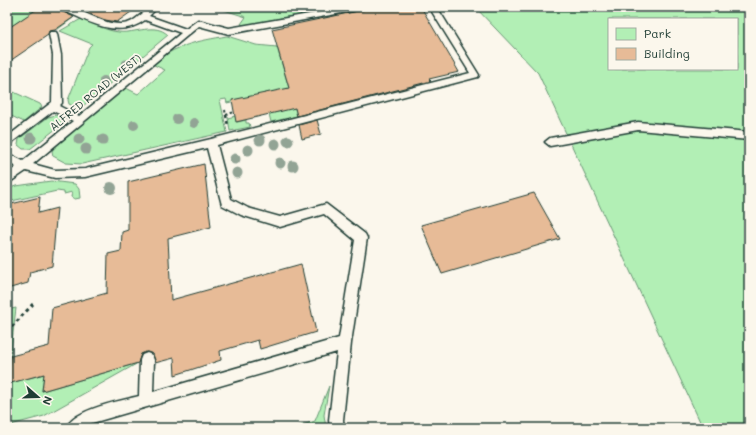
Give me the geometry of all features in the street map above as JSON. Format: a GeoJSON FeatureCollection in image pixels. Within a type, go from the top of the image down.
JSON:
{"type":"FeatureCollection","features":[{"type":"Feature","properties":{"kind":"lane"},"geometry":{"type":"LineString","coordinates":[[66,7],[65,8],[110,25],[124,28],[144,17],[154,7]]}},
{"type":"Feature","properties":{"kind":"lane","name":"ALFRED ROAD (WEST)"},"geometry":{"type":"LineString","coordinates":[[7,180],[198,23],[229,31],[363,7]]}},
{"type":"Feature","properties":{"kind":"lane"},"geometry":{"type":"LineString","coordinates":[[7,157],[24,166],[55,174],[85,173],[212,143],[475,75],[433,7]]}},
{"type":"Feature","properties":{"kind":"lane"},"geometry":{"type":"LineString","coordinates":[[144,17],[187,32]]}},
{"type":"Feature","properties":{"kind":"lane"},"geometry":{"type":"LineString","coordinates":[[7,142],[57,103],[57,55],[53,34]]}},
{"type":"Feature","properties":{"kind":"lane"},"geometry":{"type":"LineString","coordinates":[[52,107],[80,120]]}},
{"type":"Feature","properties":{"kind":"lane"},"geometry":{"type":"LineString","coordinates":[[550,142],[638,126],[749,136]]}},
{"type":"Feature","properties":{"kind":"lane"},"geometry":{"type":"LineString","coordinates":[[212,143],[226,202],[246,212],[280,222],[326,209],[362,238],[346,343],[336,420],[337,428]]}},
{"type":"Feature","properties":{"kind":"lane"},"geometry":{"type":"LineString","coordinates":[[73,428],[90,417],[346,343]]}},
{"type":"Feature","properties":{"kind":"lane"},"geometry":{"type":"LineString","coordinates":[[146,401],[147,360]]}},
{"type":"Feature","properties":{"kind":"path"},"geometry":{"type":"LineString","coordinates":[[226,115],[234,112]]}},
{"type":"Feature","properties":{"kind":"path"},"geometry":{"type":"LineString","coordinates":[[7,332],[33,304]]}},
{"type":"Feature","properties":{"kind":"green space"},"geometry":{"type":"Polygon","coordinates":[[[7,7],[60,7],[59,11],[73,18],[58,29],[27,16],[7,29],[7,7]]]}},
{"type":"Feature","properties":{"kind":"green space"},"geometry":{"type":"Polygon","coordinates":[[[215,7],[341,7],[244,25],[241,24],[246,17],[215,7]]]}},
{"type":"Feature","properties":{"kind":"green space"},"geometry":{"type":"Polygon","coordinates":[[[475,7],[749,7],[749,428],[703,428],[538,73],[475,7]]]}},
{"type":"Feature","properties":{"kind":"green space"},"geometry":{"type":"Polygon","coordinates":[[[81,19],[104,29],[119,32],[157,29],[168,35],[83,106],[77,108],[69,104],[68,100],[89,47],[92,44],[60,31],[81,19]]]}},
{"type":"Feature","properties":{"kind":"green space"},"geometry":{"type":"Polygon","coordinates":[[[227,36],[256,45],[277,47],[297,116],[271,122],[269,114],[282,111],[276,91],[227,103],[226,99],[220,100],[227,132],[82,164],[66,163],[53,156],[52,151],[56,145],[124,87],[138,94],[165,70],[152,64],[169,52],[187,45],[227,36]]]}},
{"type":"Feature","properties":{"kind":"green space"},"geometry":{"type":"Polygon","coordinates":[[[7,89],[40,104],[42,107],[24,122],[7,114],[7,89]]]}},
{"type":"Feature","properties":{"kind":"green space"},"geometry":{"type":"Polygon","coordinates":[[[56,115],[62,117],[61,125],[30,149],[23,149],[18,145],[19,139],[48,117],[56,115]]]}},
{"type":"Feature","properties":{"kind":"green space"},"geometry":{"type":"Polygon","coordinates":[[[235,116],[237,122],[246,120],[246,123],[249,123],[250,127],[230,131],[228,118],[235,116]]]}},
{"type":"Feature","properties":{"kind":"green space"},"geometry":{"type":"Polygon","coordinates":[[[51,181],[75,184],[79,189],[80,198],[75,199],[71,197],[72,192],[64,194],[64,192],[57,191],[7,202],[7,189],[16,186],[51,181]]]}},
{"type":"Feature","properties":{"kind":"green space"},"geometry":{"type":"Polygon","coordinates":[[[16,308],[7,383],[7,310],[16,308]]]}},
{"type":"Feature","properties":{"kind":"green space"},"geometry":{"type":"Polygon","coordinates":[[[138,363],[44,416],[7,426],[7,384],[44,374],[42,391],[138,363]]]}},
{"type":"Feature","properties":{"kind":"green space"},"geometry":{"type":"Polygon","coordinates":[[[329,386],[324,415],[326,428],[293,428],[315,421],[329,386]]]}},
{"type":"Feature","properties":{"kind":"building"},"geometry":{"type":"Polygon","coordinates":[[[40,7],[60,7],[61,11],[74,17],[55,30],[49,31],[48,35],[7,63],[7,29],[40,7]]]}},
{"type":"Feature","properties":{"kind":"building"},"geometry":{"type":"Polygon","coordinates":[[[72,7],[138,7],[117,22],[105,20],[72,7]]]}},
{"type":"Feature","properties":{"kind":"building"},"geometry":{"type":"Polygon","coordinates":[[[369,7],[421,7],[459,72],[429,79],[431,81],[297,116],[295,108],[236,122],[232,100],[289,88],[272,29],[363,10],[369,7]]]}},
{"type":"Feature","properties":{"kind":"building"},"geometry":{"type":"Polygon","coordinates":[[[317,120],[321,134],[302,139],[299,125],[317,120]]]}},
{"type":"Feature","properties":{"kind":"building"},"geometry":{"type":"Polygon","coordinates":[[[204,164],[211,227],[168,238],[171,300],[301,264],[316,332],[260,349],[258,340],[220,351],[221,360],[175,375],[174,358],[155,363],[153,354],[146,352],[141,354],[138,363],[42,391],[44,374],[7,384],[11,356],[49,346],[52,308],[107,293],[108,254],[121,251],[122,232],[128,230],[128,182],[204,164]]]}},
{"type":"Feature","properties":{"kind":"building"},"geometry":{"type":"Polygon","coordinates":[[[534,193],[560,239],[442,274],[421,225],[534,193]]]}},
{"type":"Feature","properties":{"kind":"building"},"geometry":{"type":"Polygon","coordinates":[[[40,197],[38,213],[57,208],[52,266],[30,272],[28,283],[7,289],[7,205],[40,197]]]}}]}
